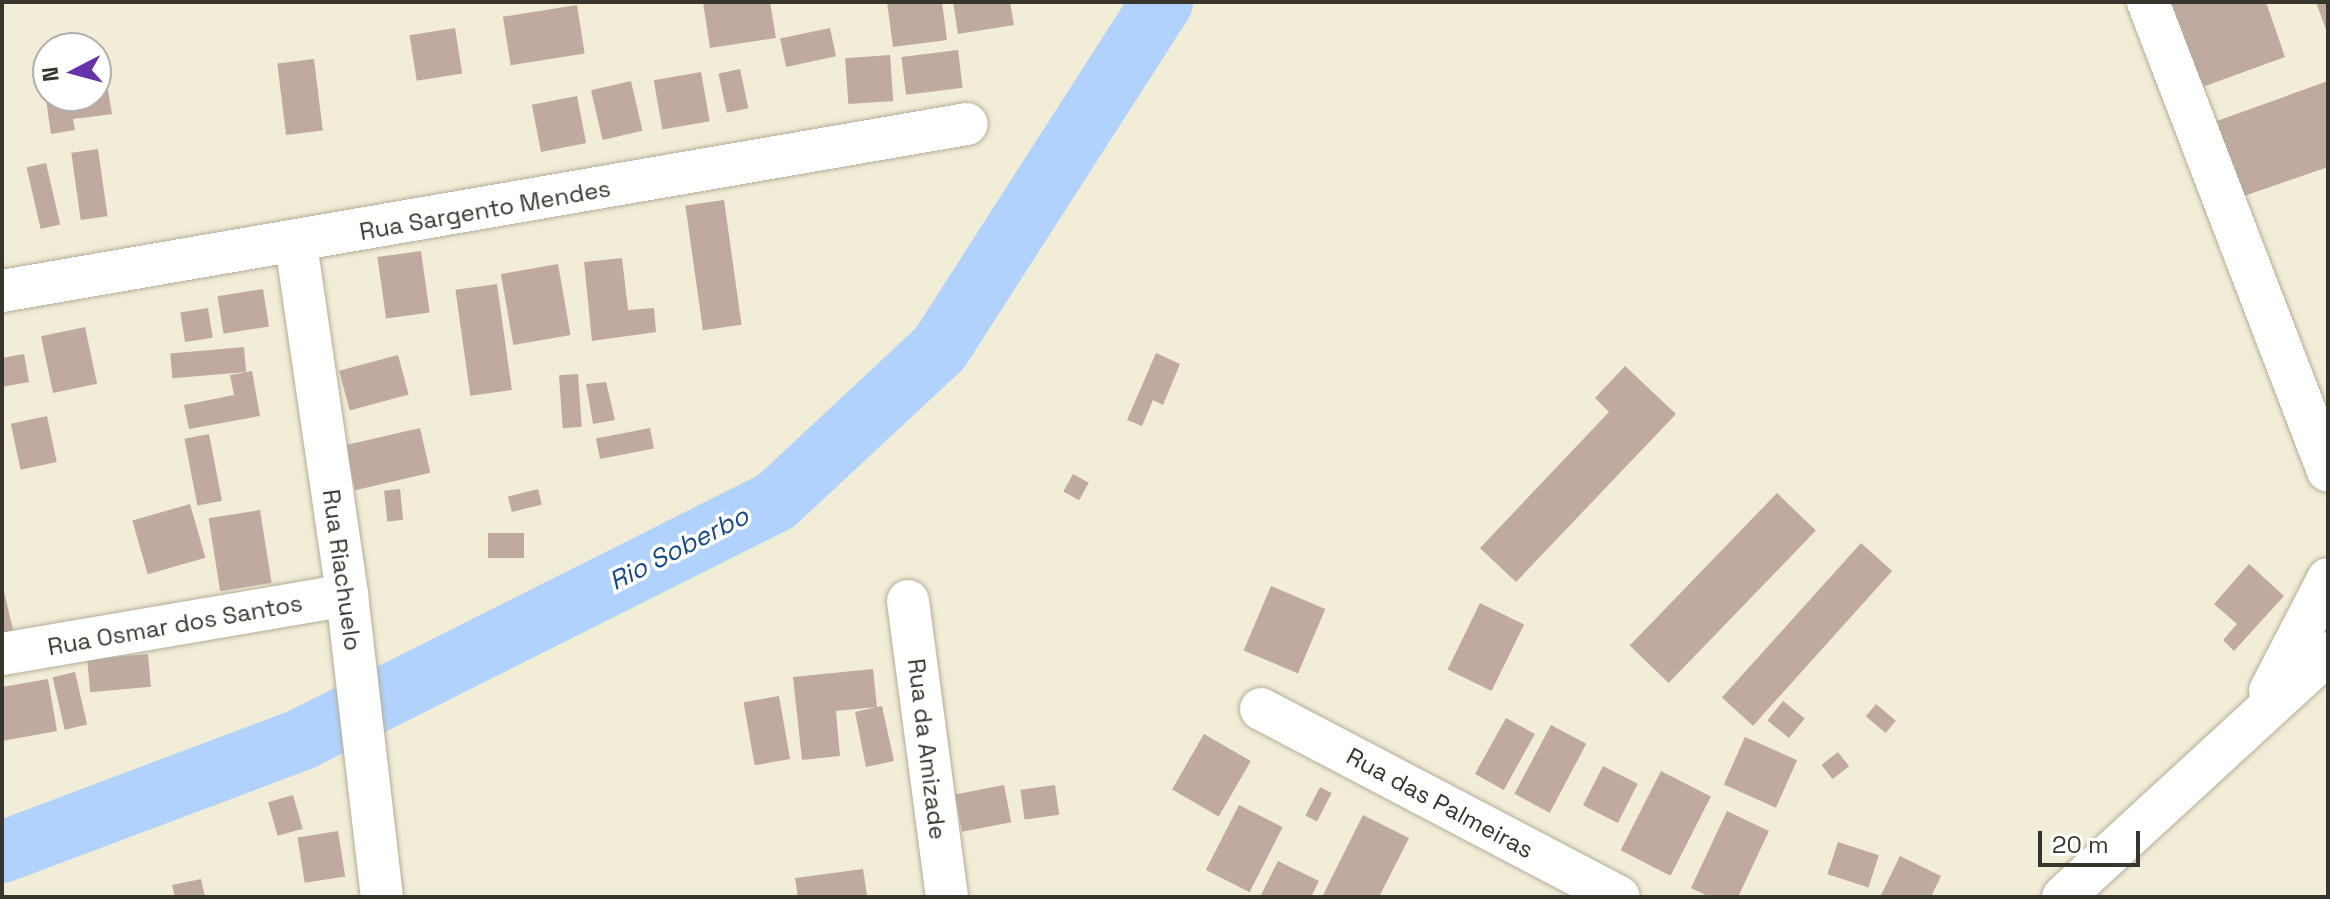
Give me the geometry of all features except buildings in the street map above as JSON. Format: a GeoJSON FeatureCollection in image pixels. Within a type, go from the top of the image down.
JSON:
{"type":"FeatureCollection","features":[{"type":"Feature","properties":{"kind":"street"},"geometry":{"type":"LineString","coordinates":[[2148,2],[2328,471]]}},
{"type":"Feature","properties":{"kind":"street","name":"Rua Sargento Mendes"},"geometry":{"type":"LineString","coordinates":[[2,291],[296,244],[967,124]]}},
{"type":"Feature","properties":{"kind":"street","name":"Rua Riachuelo"},"geometry":{"type":"LineString","coordinates":[[296,244],[347,595],[382,897]]}},
{"type":"Feature","properties":{"kind":"street"},"geometry":{"type":"LineString","coordinates":[[2252,723],[2328,579]]}},
{"type":"Feature","properties":{"kind":"street","name":"Rua Osmar dos Santos"},"geometry":{"type":"LineString","coordinates":[[2,654],[347,595]]}},
{"type":"Feature","properties":{"kind":"street","name":"Rua da Amizade"},"geometry":{"type":"LineString","coordinates":[[908,601],[947,897]]}},
{"type":"Feature","properties":{"kind":"street"},"geometry":{"type":"LineString","coordinates":[[2063,897],[2328,653]]}},
{"type":"Feature","properties":{"kind":"street","name":"Rua das Palmeiras"},"geometry":{"type":"LineString","coordinates":[[1261,709],[1619,897]]}},
{"type":"Feature","properties":{"kind":"waterway","name":"Rio Soberbo"},"geometry":{"type":"LineString","coordinates":[[2,852],[302,739],[776,501],[940,348],[1162,2]]}}]}
